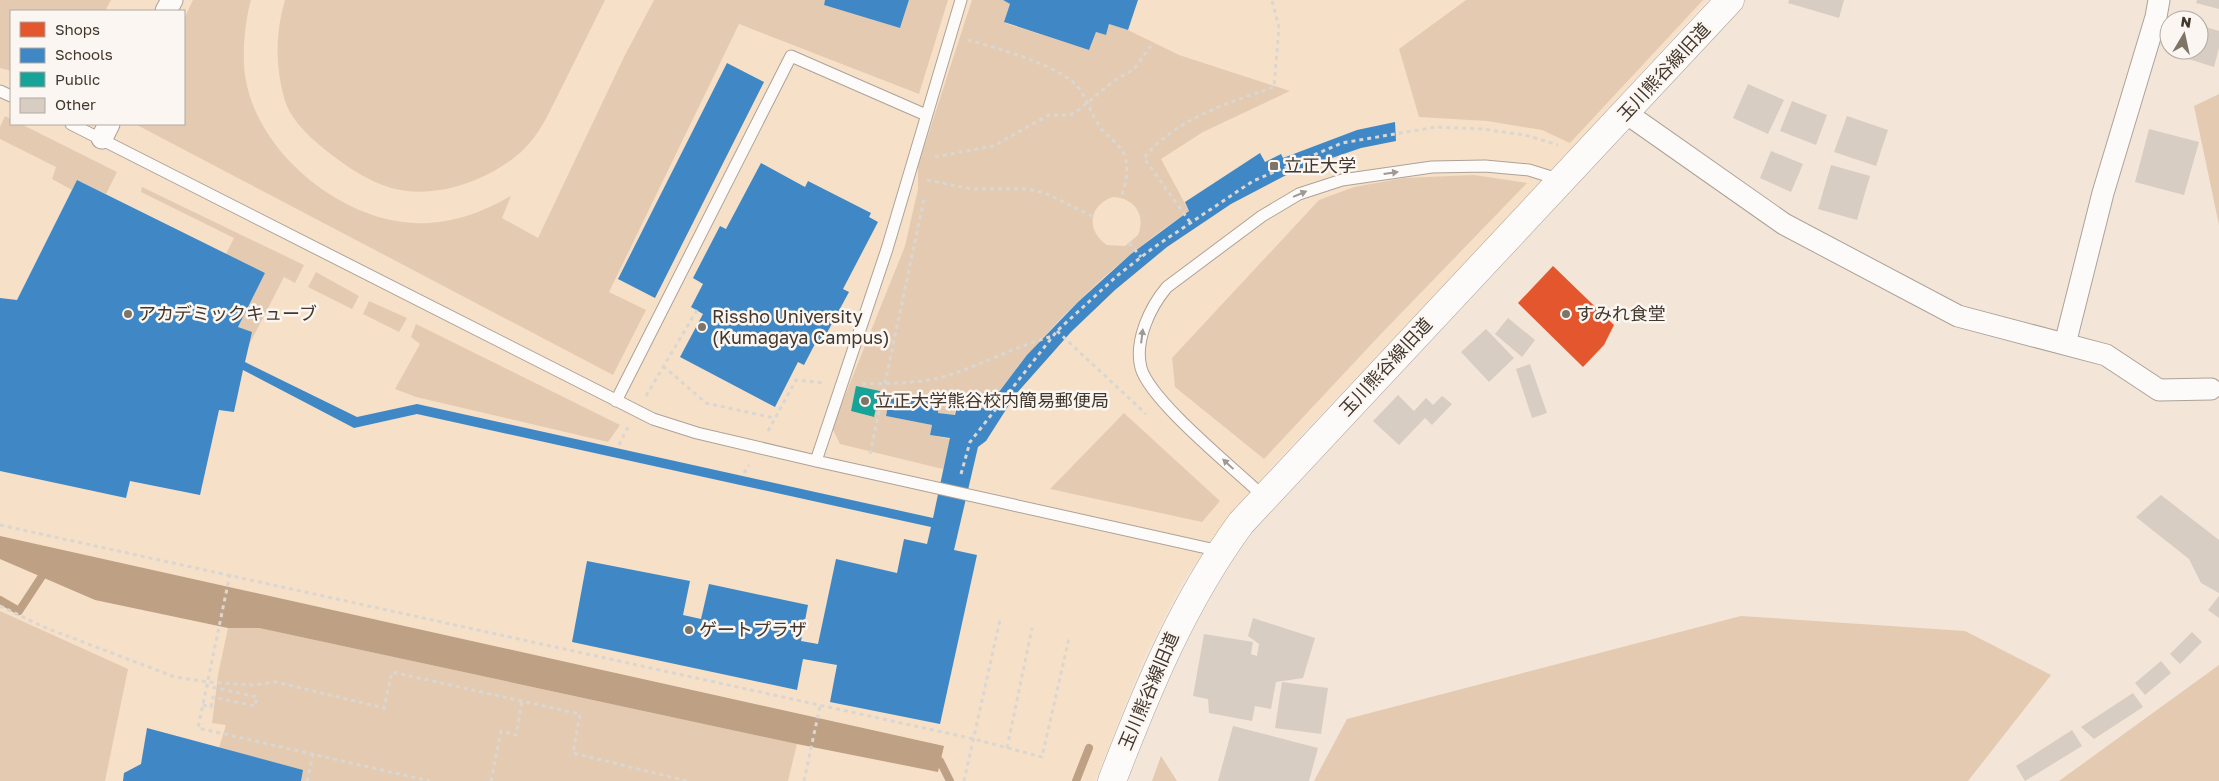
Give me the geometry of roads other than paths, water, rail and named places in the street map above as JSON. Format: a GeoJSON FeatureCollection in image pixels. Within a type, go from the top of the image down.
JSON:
{"type":"FeatureCollection","features":[{"type":"Feature","properties":{"kind":"street","name":"玉川熊谷線旧道"},"geometry":{"type":"LineString","coordinates":[[1112,781],[1166,646],[1220,551],[1264,497],[1730,0]]}},
{"type":"Feature","properties":{"kind":"street"},"geometry":{"type":"LineString","coordinates":[[2065,344],[2103,193],[2156,17],[2159,0]]}},
{"type":"Feature","properties":{"kind":"street"},"geometry":{"type":"LineString","coordinates":[[1626,113],[1784,224],[1958,316],[2106,355],[2159,390],[2211,389]]}},
{"type":"Feature","properties":{"kind":"lane"},"geometry":{"type":"LineString","coordinates":[[816,461],[886,249],[961,0]]}},
{"type":"Feature","properties":{"kind":"lane"},"geometry":{"type":"LineString","coordinates":[[616,400],[791,56],[926,115]]}},
{"type":"Feature","properties":{"kind":"lane"},"geometry":{"type":"LineString","coordinates":[[76,125],[106,131],[653,419],[697,433],[816,461],[1220,551]]}},
{"type":"Feature","properties":{"kind":"lane"},"geometry":{"type":"LineString","coordinates":[[1264,497],[1165,404],[1147,383],[1140,366],[1142,331],[1155,301],[1167,287],[1262,216],[1299,194],[1342,180],[1432,168],[1485,166],[1528,170],[1562,181]]}},
{"type":"Feature","properties":{"kind":"waterway"},"geometry":{"type":"LineString","coordinates":[[0,600],[19,611],[46,570]]}},
{"type":"Feature","properties":{"kind":"waterway"},"geometry":{"type":"LineString","coordinates":[[1076,781],[1089,748]]}},
{"type":"Feature","properties":{"kind":"waterway"},"geometry":{"type":"LineString","coordinates":[[932,760],[940,761],[950,781]]}},
{"type":"Feature","properties":{"kind":"place","name":"立正大学"},"geometry":{"type":"Point","coordinates":[1274,166]}},
{"type":"Feature","properties":{"kind":"place","name":"アカデミックキューブ"},"geometry":{"type":"Point","coordinates":[128,314]}},
{"type":"Feature","properties":{"kind":"place","name":"すみれ食堂"},"geometry":{"type":"Point","coordinates":[1566,314]}},
{"type":"Feature","properties":{"kind":"place","name":"Rissho University (Kumagaya Campus)"},"geometry":{"type":"Point","coordinates":[702,327]}},
{"type":"Feature","properties":{"kind":"place","name":"立正大学熊谷校内簡易郵便局"},"geometry":{"type":"Point","coordinates":[865,401]}},
{"type":"Feature","properties":{"kind":"place","name":"ゲートプラザ"},"geometry":{"type":"Point","coordinates":[689,630]}}]}
